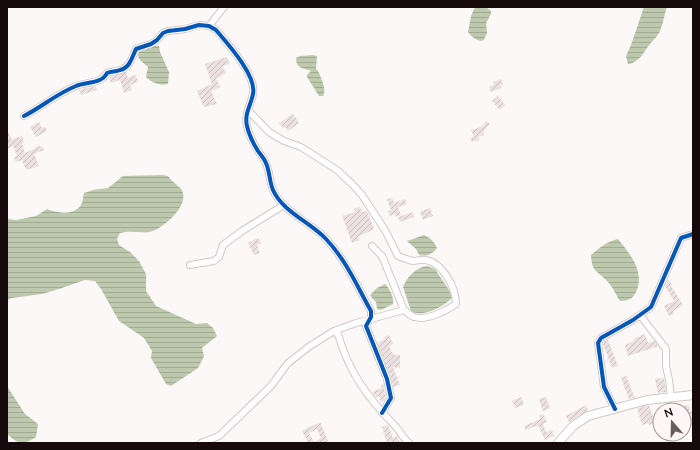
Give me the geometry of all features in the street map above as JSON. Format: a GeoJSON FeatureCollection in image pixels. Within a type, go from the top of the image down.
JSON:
{"type":"FeatureCollection","features":[{"type":"Feature","properties":{"kind":"street"},"geometry":{"type":"LineString","coordinates":[[209,26],[224,7]]}},
{"type":"Feature","properties":{"kind":"street"},"geometry":{"type":"LineString","coordinates":[[24,116],[42,106],[51,98],[77,85],[99,80],[105,77],[107,73],[121,70],[129,65],[136,49],[151,44],[163,33],[199,25],[209,26],[216,30],[250,75],[254,84],[253,94],[246,117],[247,125],[250,138],[265,160],[270,173],[273,190],[283,204],[300,219],[319,232],[336,250],[371,311],[371,317],[366,326],[387,379],[391,398],[382,413]]}},
{"type":"Feature","properties":{"kind":"street"},"geometry":{"type":"LineString","coordinates":[[248,110],[269,132],[284,141],[301,147],[337,170],[362,195],[385,230],[398,256],[413,261],[425,259],[436,264],[453,288],[456,297],[456,304],[428,317],[413,317],[404,310],[382,256],[372,246]]}},
{"type":"Feature","properties":{"kind":"street"},"geometry":{"type":"LineString","coordinates":[[190,265],[214,262],[219,257],[223,245],[242,231],[280,208],[283,204]]}},
{"type":"Feature","properties":{"kind":"street"},"geometry":{"type":"LineString","coordinates":[[614,409],[604,387],[598,343],[601,338],[651,307],[681,238],[693,234]]}},
{"type":"Feature","properties":{"kind":"street"},"geometry":{"type":"LineString","coordinates":[[201,443],[219,436],[272,386],[288,363],[310,346],[334,332],[356,323],[404,310]]}},
{"type":"Feature","properties":{"kind":"street"},"geometry":{"type":"LineString","coordinates":[[640,314],[666,349],[666,366],[671,398]]}},
{"type":"Feature","properties":{"kind":"street"},"geometry":{"type":"LineString","coordinates":[[334,332],[338,334],[341,346],[358,382],[382,413],[398,428],[405,440],[409,443]]}},
{"type":"Feature","properties":{"kind":"street"},"geometry":{"type":"LineString","coordinates":[[558,443],[573,426],[588,416],[647,400],[693,395]]}},
{"type":"Feature","properties":{"kind":"shaded area"},"geometry":{"type":"Polygon","coordinates":[[[475,7],[486,7],[491,11],[486,23],[487,34],[482,41],[475,39],[468,32],[471,16],[475,7]]]}},
{"type":"Feature","properties":{"kind":"shaded area"},"geometry":{"type":"Polygon","coordinates":[[[644,7],[667,7],[658,35],[641,57],[635,62],[628,64],[626,56],[644,7]]]}},
{"type":"Feature","properties":{"kind":"shaded area"},"geometry":{"type":"Polygon","coordinates":[[[153,46],[159,46],[160,52],[169,72],[168,84],[156,84],[146,77],[148,67],[138,57],[139,52],[153,46]]]}},
{"type":"Feature","properties":{"kind":"shaded area"},"geometry":{"type":"Polygon","coordinates":[[[300,56],[317,56],[316,69],[323,84],[323,96],[319,96],[307,77],[311,71],[301,68],[296,62],[296,58],[300,56]]]}},
{"type":"Feature","properties":{"kind":"shaded area"},"geometry":{"type":"Polygon","coordinates":[[[123,176],[168,176],[181,189],[183,195],[179,209],[168,221],[155,230],[149,232],[120,233],[117,239],[119,245],[130,252],[139,261],[146,274],[146,291],[156,306],[196,324],[207,323],[213,328],[217,336],[202,348],[204,356],[198,368],[171,386],[166,384],[151,358],[152,351],[144,338],[119,321],[95,281],[85,280],[42,294],[7,300],[7,219],[16,220],[36,216],[47,209],[65,213],[74,211],[81,205],[84,193],[108,188],[123,176]]]}},
{"type":"Feature","properties":{"kind":"shaded area"},"geometry":{"type":"Polygon","coordinates":[[[424,235],[432,240],[437,248],[433,252],[422,256],[419,255],[416,249],[407,241],[424,235]]]}},
{"type":"Feature","properties":{"kind":"shaded area"},"geometry":{"type":"Polygon","coordinates":[[[618,239],[635,263],[639,276],[639,283],[636,293],[629,300],[623,301],[620,301],[610,284],[596,271],[591,255],[606,244],[618,239]]]}},
{"type":"Feature","properties":{"kind":"shaded area"},"geometry":{"type":"Polygon","coordinates":[[[427,266],[435,269],[449,290],[452,298],[438,308],[427,312],[416,313],[411,311],[403,287],[412,273],[427,266]]]}},
{"type":"Feature","properties":{"kind":"shaded area"},"geometry":{"type":"Polygon","coordinates":[[[385,284],[391,293],[393,304],[381,310],[377,309],[376,302],[370,295],[377,288],[385,284]]]}},
{"type":"Feature","properties":{"kind":"shaded area"},"geometry":{"type":"Polygon","coordinates":[[[7,386],[25,414],[38,424],[36,437],[24,443],[18,442],[7,434],[7,386]]]}},
{"type":"Feature","properties":{"kind":"building"},"geometry":{"type":"Polygon","coordinates":[[[227,57],[230,64],[223,66],[226,73],[216,78],[220,87],[211,91],[217,104],[204,107],[197,91],[212,84],[205,64],[227,57]]]}},
{"type":"Feature","properties":{"kind":"building"},"geometry":{"type":"Polygon","coordinates":[[[126,72],[128,78],[136,75],[138,82],[130,85],[132,90],[124,93],[120,80],[111,83],[109,78],[126,72]]]}},
{"type":"Feature","properties":{"kind":"building"},"geometry":{"type":"Polygon","coordinates":[[[501,79],[503,84],[500,85],[501,88],[491,92],[489,87],[494,85],[493,82],[501,79]]]}},
{"type":"Feature","properties":{"kind":"building"},"geometry":{"type":"Polygon","coordinates":[[[96,86],[97,90],[81,95],[79,90],[96,86]]]}},
{"type":"Feature","properties":{"kind":"building"},"geometry":{"type":"Polygon","coordinates":[[[498,96],[505,105],[500,110],[492,101],[498,96]]]}},
{"type":"Feature","properties":{"kind":"building"},"geometry":{"type":"Polygon","coordinates":[[[293,114],[299,123],[288,131],[279,123],[293,114]]]}},
{"type":"Feature","properties":{"kind":"building"},"geometry":{"type":"Polygon","coordinates":[[[486,121],[490,124],[483,132],[484,135],[478,137],[479,140],[472,142],[470,138],[474,137],[471,130],[481,127],[486,121]]]}},
{"type":"Feature","properties":{"kind":"building"},"geometry":{"type":"Polygon","coordinates":[[[39,122],[42,128],[45,127],[47,131],[36,137],[30,127],[39,122]]]}},
{"type":"Feature","properties":{"kind":"building"},"geometry":{"type":"Polygon","coordinates":[[[7,129],[12,140],[22,136],[24,142],[22,143],[25,153],[36,147],[42,146],[44,150],[34,154],[39,166],[26,170],[22,160],[16,162],[14,157],[17,156],[13,146],[7,149],[7,129]]]}},
{"type":"Feature","properties":{"kind":"building"},"geometry":{"type":"Polygon","coordinates":[[[392,198],[394,203],[405,199],[407,204],[398,207],[401,215],[396,217],[395,214],[390,216],[388,211],[391,210],[387,199],[392,198]]]}},
{"type":"Feature","properties":{"kind":"building"},"geometry":{"type":"Polygon","coordinates":[[[360,207],[362,212],[367,211],[374,229],[358,237],[360,240],[352,243],[342,216],[355,212],[354,209],[360,207]]]}},
{"type":"Feature","properties":{"kind":"building"},"geometry":{"type":"Polygon","coordinates":[[[430,208],[433,216],[423,220],[420,212],[430,208]]]}},
{"type":"Feature","properties":{"kind":"building"},"geometry":{"type":"Polygon","coordinates":[[[413,212],[414,217],[400,222],[398,217],[413,212]]]}},
{"type":"Feature","properties":{"kind":"building"},"geometry":{"type":"Polygon","coordinates":[[[258,238],[261,243],[257,245],[260,253],[254,255],[248,243],[258,238]]]}},
{"type":"Feature","properties":{"kind":"building"},"geometry":{"type":"Polygon","coordinates":[[[669,280],[683,305],[673,311],[674,314],[669,316],[664,306],[674,301],[665,286],[669,280]]]}},
{"type":"Feature","properties":{"kind":"building"},"geometry":{"type":"Polygon","coordinates":[[[645,334],[648,343],[655,341],[658,346],[628,356],[625,345],[634,341],[633,339],[645,334]]]}},
{"type":"Feature","properties":{"kind":"building"},"geometry":{"type":"Polygon","coordinates":[[[389,335],[393,344],[389,346],[392,353],[394,353],[394,355],[400,355],[400,368],[393,367],[400,385],[393,387],[391,377],[377,343],[389,335]]]}},
{"type":"Feature","properties":{"kind":"building"},"geometry":{"type":"Polygon","coordinates":[[[608,340],[618,366],[612,368],[603,344],[604,341],[608,340]]]}},
{"type":"Feature","properties":{"kind":"building"},"geometry":{"type":"Polygon","coordinates":[[[626,376],[635,398],[629,399],[621,378],[626,376]]]}},
{"type":"Feature","properties":{"kind":"building"},"geometry":{"type":"Polygon","coordinates":[[[664,378],[666,392],[658,393],[655,379],[664,378]]]}},
{"type":"Feature","properties":{"kind":"building"},"geometry":{"type":"Polygon","coordinates":[[[383,384],[386,397],[384,401],[381,402],[379,396],[376,397],[372,392],[382,388],[381,385],[383,384]]]}},
{"type":"Feature","properties":{"kind":"building"},"geometry":{"type":"Polygon","coordinates":[[[521,397],[524,405],[515,408],[512,401],[521,397]]]}},
{"type":"Feature","properties":{"kind":"building"},"geometry":{"type":"Polygon","coordinates":[[[546,397],[550,408],[543,411],[539,399],[546,397]]]}},
{"type":"Feature","properties":{"kind":"building"},"geometry":{"type":"Polygon","coordinates":[[[586,405],[588,410],[569,422],[566,416],[586,405]]]}},
{"type":"Feature","properties":{"kind":"building"},"geometry":{"type":"Polygon","coordinates":[[[649,405],[652,414],[652,424],[649,425],[648,423],[642,425],[637,408],[649,405]]]}},
{"type":"Feature","properties":{"kind":"building"},"geometry":{"type":"Polygon","coordinates":[[[543,414],[547,422],[543,424],[546,432],[552,430],[554,436],[545,440],[538,425],[526,430],[524,426],[540,419],[539,415],[543,414]]]}},
{"type":"Feature","properties":{"kind":"building"},"geometry":{"type":"Polygon","coordinates":[[[320,422],[328,441],[325,443],[308,443],[302,431],[320,422]],[[317,429],[309,433],[314,442],[321,438],[317,429]]]}},
{"type":"Feature","properties":{"kind":"building"},"geometry":{"type":"Polygon","coordinates":[[[388,425],[393,438],[397,436],[400,443],[387,443],[382,427],[388,425]]]}},
{"type":"Feature","properties":{"kind":"cycle path"},"geometry":{"type":"LineString","coordinates":[[24,116],[69,89],[97,81],[105,77],[107,73],[123,69],[130,62],[136,49],[151,44],[163,33],[199,25],[209,26],[216,30],[240,60],[251,78],[253,94],[246,122],[253,142],[267,164],[273,190],[277,197],[290,211],[320,233],[333,247],[351,274],[371,311],[371,317],[366,326],[387,379],[391,398],[382,413]]}},
{"type":"Feature","properties":{"kind":"cycle path"},"geometry":{"type":"LineString","coordinates":[[615,409],[604,387],[598,343],[601,338],[633,320],[651,307],[681,238],[693,234]]}}]}
